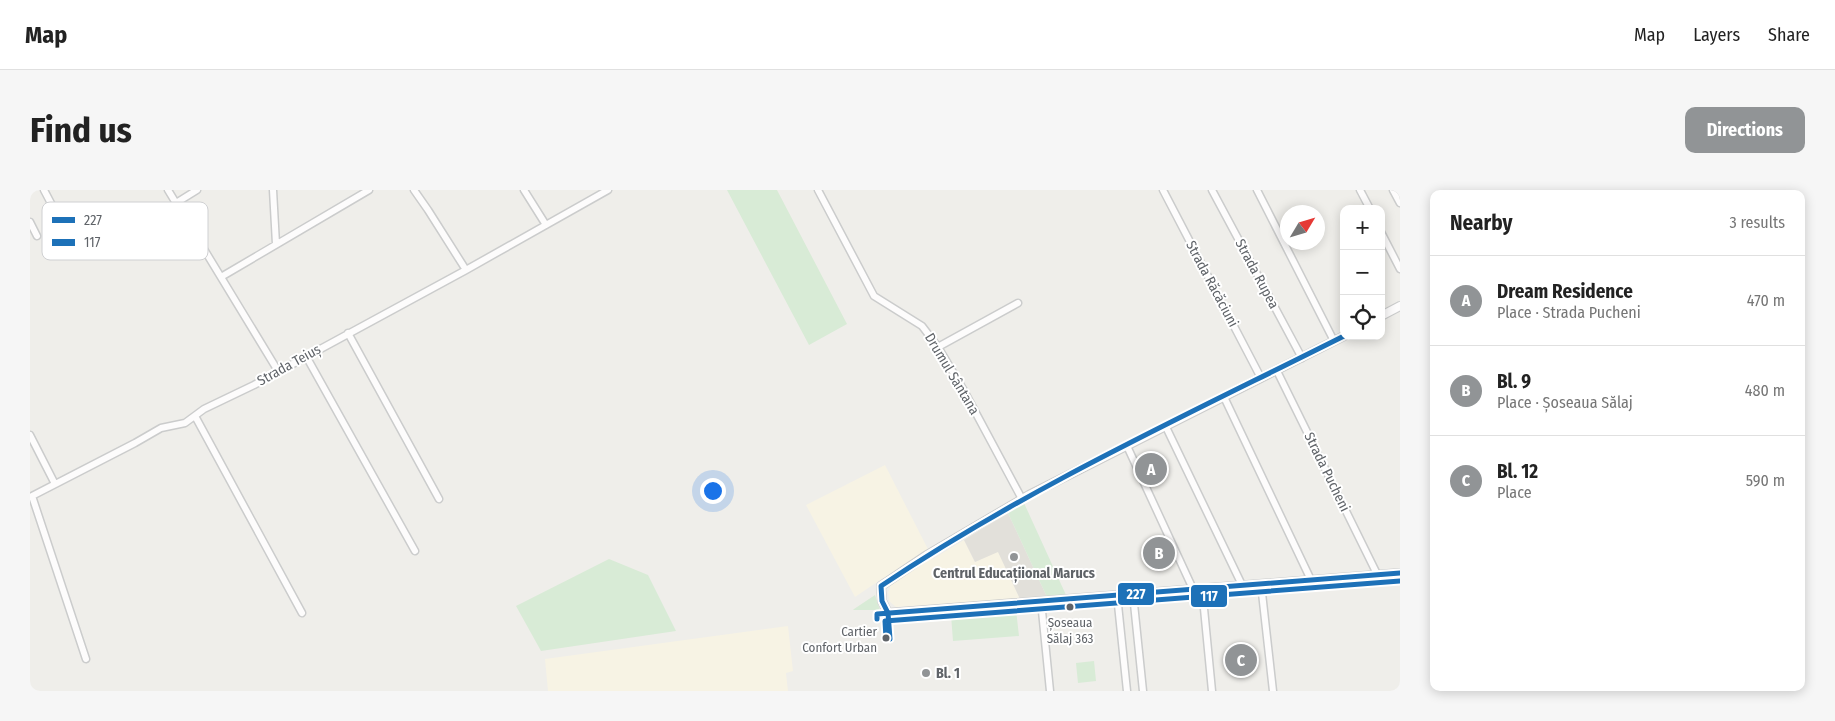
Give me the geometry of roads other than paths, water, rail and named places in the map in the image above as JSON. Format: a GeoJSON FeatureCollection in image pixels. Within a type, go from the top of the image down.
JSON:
{"type":"FeatureCollection","features":[{"type":"Feature","properties":{"kind":"street"},"geometry":{"type":"LineString","coordinates":[[44,190],[50,202]]}},
{"type":"Feature","properties":{"kind":"street"},"geometry":{"type":"LineString","coordinates":[[168,190],[175,202]]}},
{"type":"Feature","properties":{"kind":"street"},"geometry":{"type":"LineString","coordinates":[[178,202],[197,190]]}},
{"type":"Feature","properties":{"kind":"street"},"geometry":{"type":"LineString","coordinates":[[274,190],[276,244]]}},
{"type":"Feature","properties":{"kind":"street"},"geometry":{"type":"LineString","coordinates":[[221,277],[369,190]]}},
{"type":"Feature","properties":{"kind":"street"},"geometry":{"type":"LineString","coordinates":[[414,190],[466,270]]}},
{"type":"Feature","properties":{"kind":"street"},"geometry":{"type":"LineString","coordinates":[[524,190],[546,225]]}},
{"type":"Feature","properties":{"kind":"street","name":"Strada Teiuș"},"geometry":{"type":"LineString","coordinates":[[31,496],[136,443],[161,428],[183,424],[210,406],[466,270],[606,190]]}},
{"type":"Feature","properties":{"kind":"street","name":"Drumul Sântana"},"geometry":{"type":"LineString","coordinates":[[818,190],[874,296],[922,326],[938,347],[963,389],[1022,499]]}},
{"type":"Feature","properties":{"kind":"street","name":"Strada Răcăciuni"},"geometry":{"type":"LineString","coordinates":[[1163,190],[1261,378]]}},
{"type":"Feature","properties":{"kind":"street","name":"Strada Rupea"},"geometry":{"type":"LineString","coordinates":[[1212,190],[1302,358]]}},
{"type":"Feature","properties":{"kind":"street"},"geometry":{"type":"LineString","coordinates":[[1257,190],[1334,341]]}},
{"type":"Feature","properties":{"kind":"street"},"geometry":{"type":"LineString","coordinates":[[1360,190],[1368,205]]}},
{"type":"Feature","properties":{"kind":"street"},"geometry":{"type":"LineString","coordinates":[[1393,190],[1400,203]]}},
{"type":"Feature","properties":{"kind":"street"},"geometry":{"type":"LineString","coordinates":[[30,222],[37,236]]}},
{"type":"Feature","properties":{"kind":"street"},"geometry":{"type":"LineString","coordinates":[[1385,240],[1400,269]]}},
{"type":"Feature","properties":{"kind":"street"},"geometry":{"type":"LineString","coordinates":[[208,256],[278,371]]}},
{"type":"Feature","properties":{"kind":"street"},"geometry":{"type":"LineString","coordinates":[[938,347],[1018,303]]}},
{"type":"Feature","properties":{"kind":"street"},"geometry":{"type":"LineString","coordinates":[[1385,314],[1400,306]]}},
{"type":"Feature","properties":{"kind":"street"},"geometry":{"type":"LineString","coordinates":[[348,333],[439,500]]}},
{"type":"Feature","properties":{"kind":"street"},"geometry":{"type":"LineString","coordinates":[[1340,338],[1022,499],[927,555],[881,586],[882,601],[888,613],[1400,573]]}},
{"type":"Feature","properties":{"kind":"street"},"geometry":{"type":"LineString","coordinates":[[306,356],[415,551]]}},
{"type":"Feature","properties":{"kind":"street","name":"Strada Pucheni"},"geometry":{"type":"LineString","coordinates":[[1277,371],[1377,574]]}},
{"type":"Feature","properties":{"kind":"street"},"geometry":{"type":"LineString","coordinates":[[1224,397],[1311,580]]}},
{"type":"Feature","properties":{"kind":"street"},"geometry":{"type":"LineString","coordinates":[[195,416],[302,613]]}},
{"type":"Feature","properties":{"kind":"street"},"geometry":{"type":"LineString","coordinates":[[1166,427],[1242,585]]}},
{"type":"Feature","properties":{"kind":"street"},"geometry":{"type":"LineString","coordinates":[[30,435],[54,484]]}},
{"type":"Feature","properties":{"kind":"street"},"geometry":{"type":"LineString","coordinates":[[1127,446],[1197,589],[1212,691]]}},
{"type":"Feature","properties":{"kind":"street"},"geometry":{"type":"LineString","coordinates":[[31,496],[86,659]]}},
{"type":"Feature","properties":{"kind":"street"},"geometry":{"type":"LineString","coordinates":[[1261,584],[1273,691]]}},
{"type":"Feature","properties":{"kind":"street"},"geometry":{"type":"LineString","coordinates":[[1133,594],[1143,691]]}},
{"type":"Feature","properties":{"kind":"street"},"geometry":{"type":"LineString","coordinates":[[1117,595],[1127,691]]}},
{"type":"Feature","properties":{"kind":"street"},"geometry":{"type":"LineString","coordinates":[[1041,601],[1050,691]]}},
{"type":"Feature","properties":{"kind":"place","name":"Dream Residence"},"geometry":{"type":"Point","coordinates":[1151,469]}},
{"type":"Feature","properties":{"kind":"place","name":"Bl. 9"},"geometry":{"type":"Point","coordinates":[1159,553]}},
{"type":"Feature","properties":{"kind":"place","name":"Centrul Educațiional Marucs"},"geometry":{"type":"Point","coordinates":[1014,557]}},
{"type":"Feature","properties":{"kind":"place","name":"Șoseaua Sălaj 363"},"geometry":{"type":"Point","coordinates":[1070,607]}},
{"type":"Feature","properties":{"kind":"place","name":"Cartier Confort Urban"},"geometry":{"type":"Point","coordinates":[886,638]}},
{"type":"Feature","properties":{"kind":"place","name":"Bl. 12"},"geometry":{"type":"Point","coordinates":[1241,660]}},
{"type":"Feature","properties":{"kind":"place","name":"Bl. 1"},"geometry":{"type":"Point","coordinates":[926,673]}}]}
